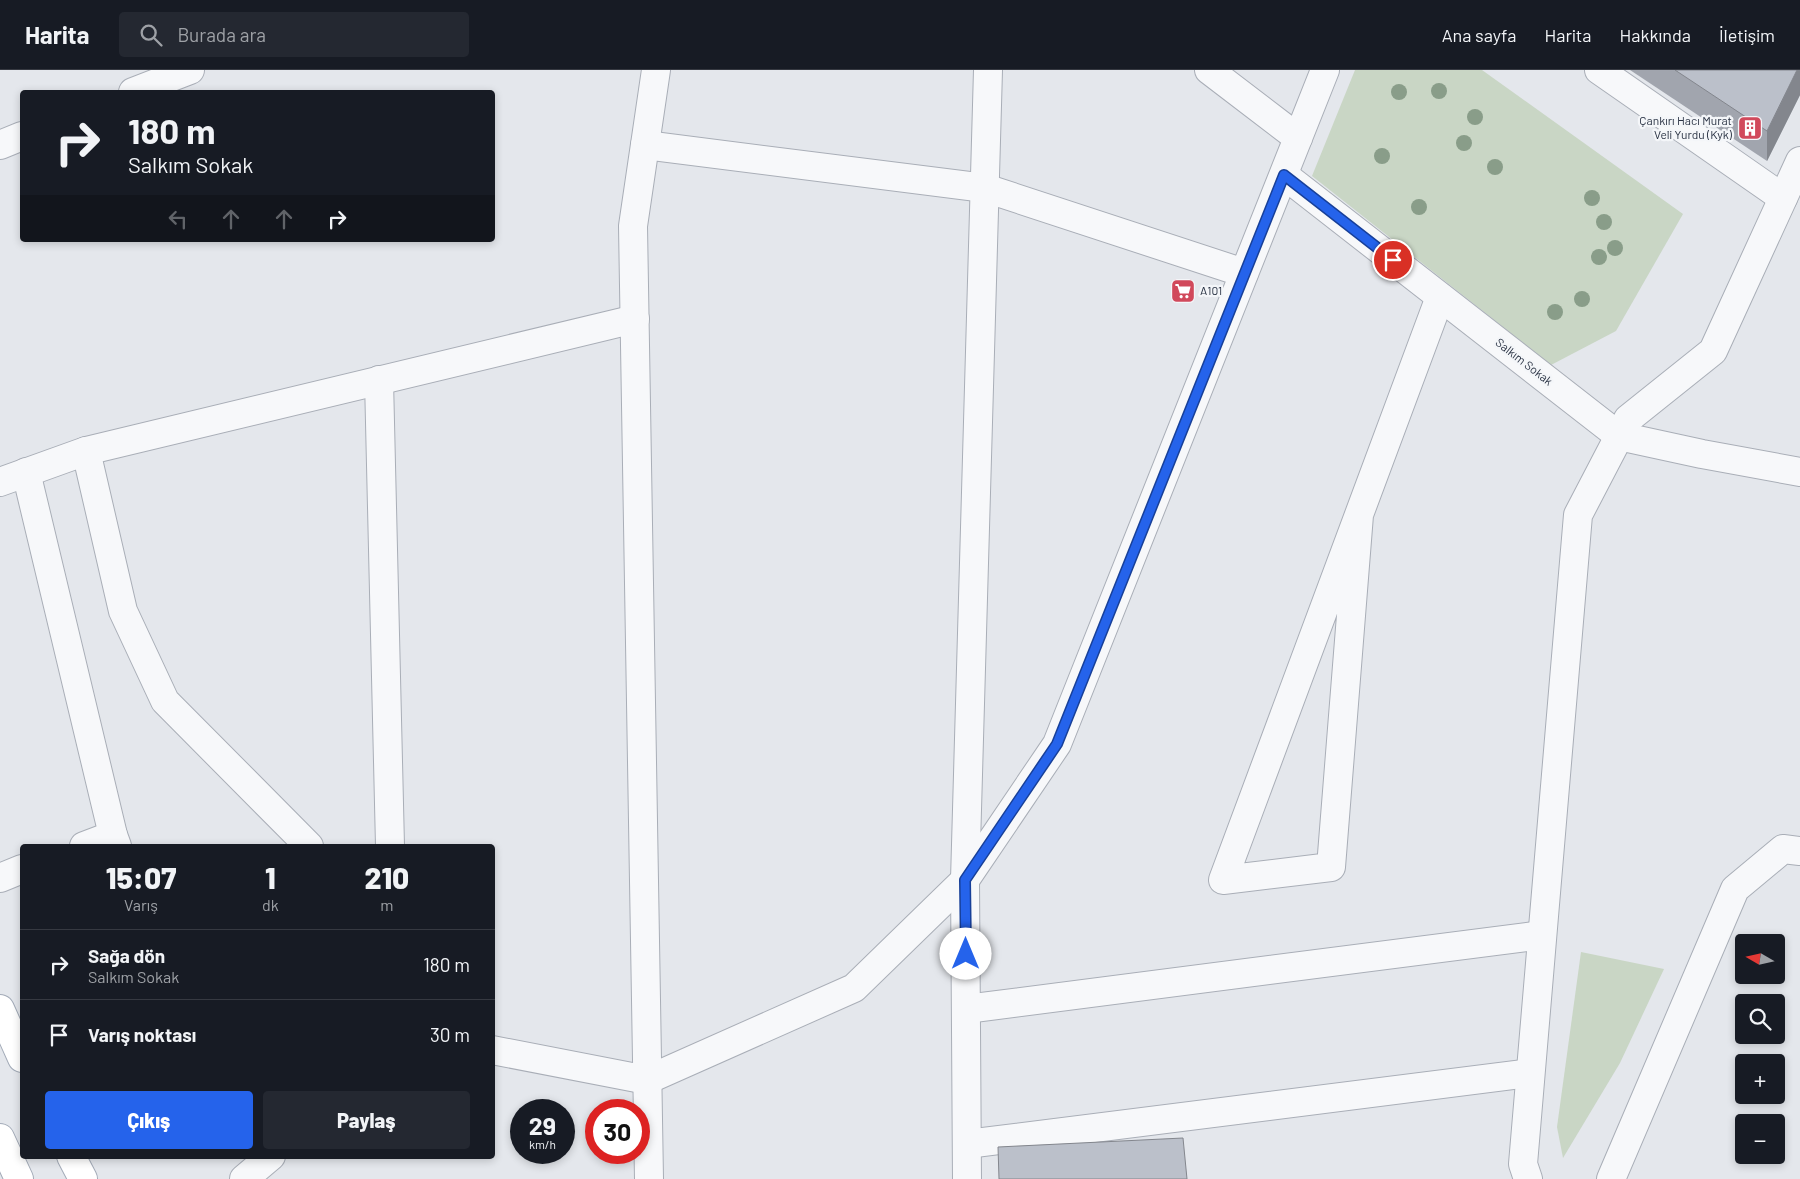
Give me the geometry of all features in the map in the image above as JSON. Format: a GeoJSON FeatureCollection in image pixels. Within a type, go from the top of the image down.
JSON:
{"type":"FeatureCollection","features":[{"type":"Feature","properties":{"kind":"main road"},"geometry":{"type":"LineString","coordinates":[[0,1009],[20,1054]]}},
{"type":"Feature","properties":{"kind":"main road"},"geometry":{"type":"LineString","coordinates":[[0,1138],[19,1179]]}},
{"type":"Feature","properties":{"kind":"main road"},"geometry":{"type":"LineString","coordinates":[[73,1159],[83,1179]]}},
{"type":"Feature","properties":{"kind":"street"},"geometry":{"type":"LineString","coordinates":[[138,90],[190,70]]}},
{"type":"Feature","properties":{"kind":"street"},"geometry":{"type":"LineString","coordinates":[[649,1179],[633,226],[656,70]]}},
{"type":"Feature","properties":{"kind":"street"},"geometry":{"type":"LineString","coordinates":[[967,1179],[965,880],[988,70]]}},
{"type":"Feature","properties":{"kind":"street"},"geometry":{"type":"LineString","coordinates":[[1209,70],[1298,138]]}},
{"type":"Feature","properties":{"kind":"street"},"geometry":{"type":"LineString","coordinates":[[495,1051],[647,1080],[854,988],[965,880],[1057,744],[1325,70]]}},
{"type":"Feature","properties":{"kind":"street"},"geometry":{"type":"LineString","coordinates":[[1599,70],[1783,198]]}},
{"type":"Feature","properties":{"kind":"street"},"geometry":{"type":"LineString","coordinates":[[0,145],[20,137]]}},
{"type":"Feature","properties":{"kind":"street"},"geometry":{"type":"LineString","coordinates":[[645,145],[985,188],[1244,273]]}},
{"type":"Feature","properties":{"kind":"street"},"geometry":{"type":"LineString","coordinates":[[1528,1179],[1523,1164],[1578,515],[1628,419],[1713,351],[1800,161]]}},
{"type":"Feature","properties":{"kind":"street","name":"Salkım Sokak"},"geometry":{"type":"LineString","coordinates":[[1284,175],[1619,436],[1800,472]]}},
{"type":"Feature","properties":{"kind":"street"},"geometry":{"type":"LineString","coordinates":[[1359,515],[1331,867],[1223,880],[1440,297]]}},
{"type":"Feature","properties":{"kind":"street"},"geometry":{"type":"LineString","coordinates":[[0,482],[86,451],[635,319]]}},
{"type":"Feature","properties":{"kind":"street"},"geometry":{"type":"LineString","coordinates":[[379,380],[390,844]]}},
{"type":"Feature","properties":{"kind":"street"},"geometry":{"type":"LineString","coordinates":[[86,451],[123,611],[165,701],[307,844]]}},
{"type":"Feature","properties":{"kind":"street"},"geometry":{"type":"LineString","coordinates":[[26,472],[115,841],[96,844]]}},
{"type":"Feature","properties":{"kind":"street"},"geometry":{"type":"LineString","coordinates":[[1612,1179],[1734,889],[1783,850],[1800,851]]}},
{"type":"Feature","properties":{"kind":"street"},"geometry":{"type":"LineString","coordinates":[[0,878],[20,870]]}},
{"type":"Feature","properties":{"kind":"street"},"geometry":{"type":"LineString","coordinates":[[966,1009],[1542,935]]}},
{"type":"Feature","properties":{"kind":"street"},"geometry":{"type":"LineString","coordinates":[[966,1144],[1530,1073]]}},
{"type":"Feature","properties":{"kind":"street"},"geometry":{"type":"LineString","coordinates":[[244,1179],[267,1159]]}},
{"type":"Feature","properties":{"kind":"green space"},"geometry":{"type":"Polygon","coordinates":[[[1355,70],[1482,70],[1683,214],[1616,331],[1551,365],[1312,176],[1355,70]]]}},
{"type":"Feature","properties":{"kind":"green space"},"geometry":{"type":"Polygon","coordinates":[[[1581,952],[1664,969],[1620,1063],[1563,1158],[1557,1127],[1581,952]]]}},
{"type":"Feature","properties":{"kind":"building"},"geometry":{"type":"Polygon","coordinates":[[[1675,70],[1797,70],[1767,131],[1675,70]]]}},
{"type":"Feature","properties":{"kind":"building"},"geometry":{"type":"Polygon","coordinates":[[[1183,1138],[1187,1179],[999,1179],[998,1147],[1183,1138]]]}},
{"type":"Feature","properties":{"kind":"place","name":"Çankırı Hacı Murat Veli Yurdu (Kyk)"},"geometry":{"type":"Point","coordinates":[1750,128]}},
{"type":"Feature","properties":{"kind":"place","name":"A101"},"geometry":{"type":"Point","coordinates":[1183,291]}},
{"type":"Feature","properties":{"kind":"route"},"geometry":{"type":"LineString","coordinates":[[966,954],[965,880],[1057,744],[1284,175],[1393,260]]}}]}
